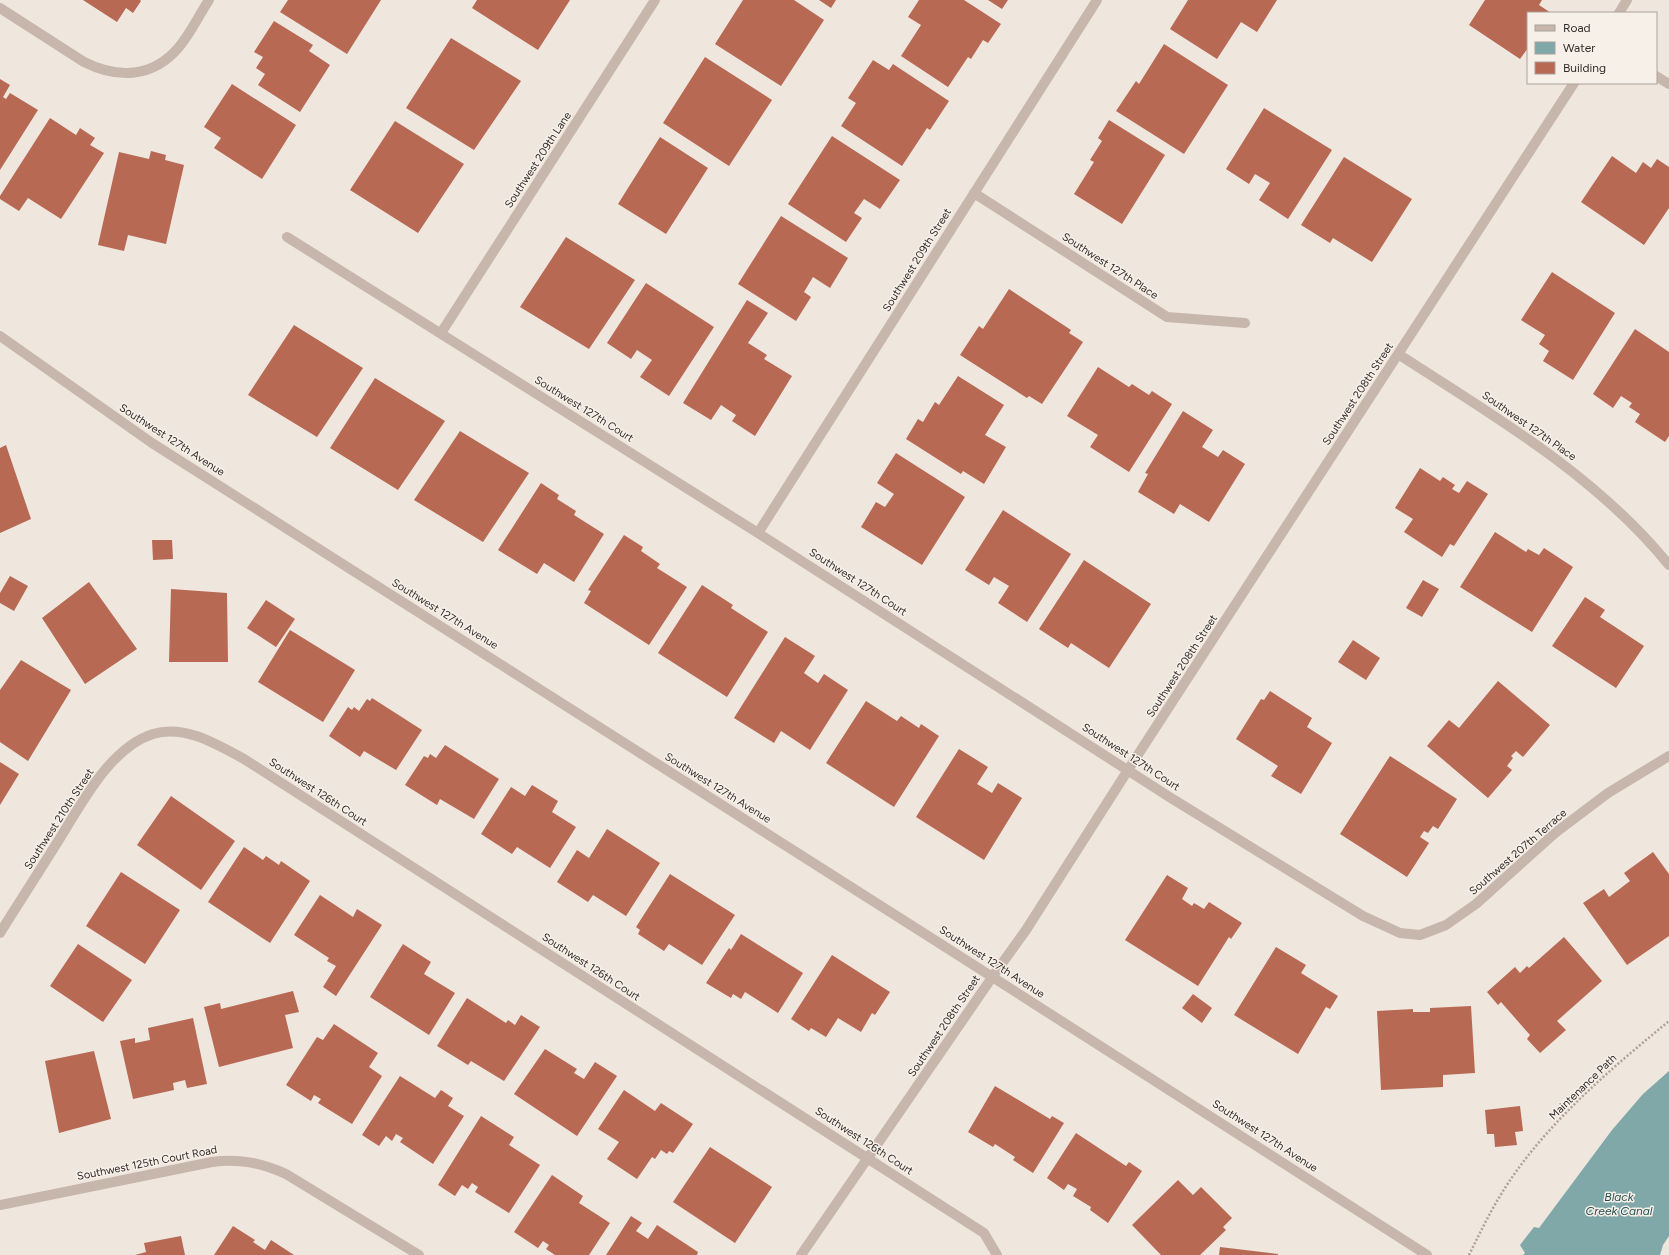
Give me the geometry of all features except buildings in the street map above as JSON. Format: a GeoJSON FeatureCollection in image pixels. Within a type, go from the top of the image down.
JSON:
{"type":"FeatureCollection","features":[{"type":"Feature","properties":{"kind":"street"},"geometry":{"type":"LineString","coordinates":[[0,8],[84,62],[112,73],[130,74],[149,69],[166,60],[179,47],[209,0]]}},
{"type":"Feature","properties":{"kind":"street","name":"Southwest 209th Lane"},"geometry":{"type":"LineString","coordinates":[[441,333],[655,0]]}},
{"type":"Feature","properties":{"kind":"street","name":"Southwest 209th Street"},"geometry":{"type":"LineString","coordinates":[[758,533],[1097,0]]}},
{"type":"Feature","properties":{"kind":"street"},"geometry":{"type":"LineString","coordinates":[[1620,12],[1627,0]]}},
{"type":"Feature","properties":{"kind":"street"},"geometry":{"type":"LineString","coordinates":[[1657,77],[1669,84]]}},
{"type":"Feature","properties":{"kind":"street","name":"Southwest 208th Street"},"geometry":{"type":"LineString","coordinates":[[801,1255],[992,976],[1026,930],[1128,770],[1573,84]]}},
{"type":"Feature","properties":{"kind":"street","name":"Southwest 127th Place"},"geometry":{"type":"LineString","coordinates":[[974,193],[1167,317],[1245,322]]}},
{"type":"Feature","properties":{"kind":"street","name":"Southwest 127th Court"},"geometry":{"type":"LineString","coordinates":[[287,237],[758,533],[1128,770],[1363,916],[1400,933],[1420,934]]}},
{"type":"Feature","properties":{"kind":"street","name":"Southwest 127th Avenue"},"geometry":{"type":"LineString","coordinates":[[0,336],[152,443],[992,976],[1428,1255]]}},
{"type":"Feature","properties":{"kind":"street","name":"Southwest 127th Place"},"geometry":{"type":"LineString","coordinates":[[1398,354],[1546,450],[1627,518],[1669,565]]}},
{"type":"Feature","properties":{"kind":"street","name":"Southwest 126th Court"},"geometry":{"type":"LineString","coordinates":[[154,734],[174,732],[193,735],[218,745],[244,759],[984,1233],[997,1255]]}},
{"type":"Feature","properties":{"kind":"street","name":"Southwest 210th Street"},"geometry":{"type":"LineString","coordinates":[[0,933],[95,784],[115,760],[135,742],[154,734]]}},
{"type":"Feature","properties":{"kind":"street","name":"Southwest 207th Terrace"},"geometry":{"type":"LineString","coordinates":[[1420,934],[1446,926],[1476,904],[1555,833],[1608,793],[1669,756]]}},
{"type":"Feature","properties":{"kind":"street","name":"Southwest 125th Court Road"},"geometry":{"type":"LineString","coordinates":[[0,1205],[212,1162],[228,1160],[246,1161],[266,1166],[286,1174],[419,1255]]}},
{"type":"Feature","properties":{"kind":"path","name":"Maintenance Path"},"geometry":{"type":"LineString","coordinates":[[1469,1255],[1497,1200],[1528,1156],[1563,1114],[1634,1050],[1669,1021]]}},
{"type":"Feature","properties":{"kind":"water","name":"Black Creek Canal"},"geometry":{"type":"Polygon","coordinates":[[[1669,1071],[1669,1236],[1663,1245],[1660,1255],[1523,1255],[1525,1253],[1520,1245],[1534,1227],[1539,1228],[1612,1130],[1643,1094],[1669,1071]]]}}]}
